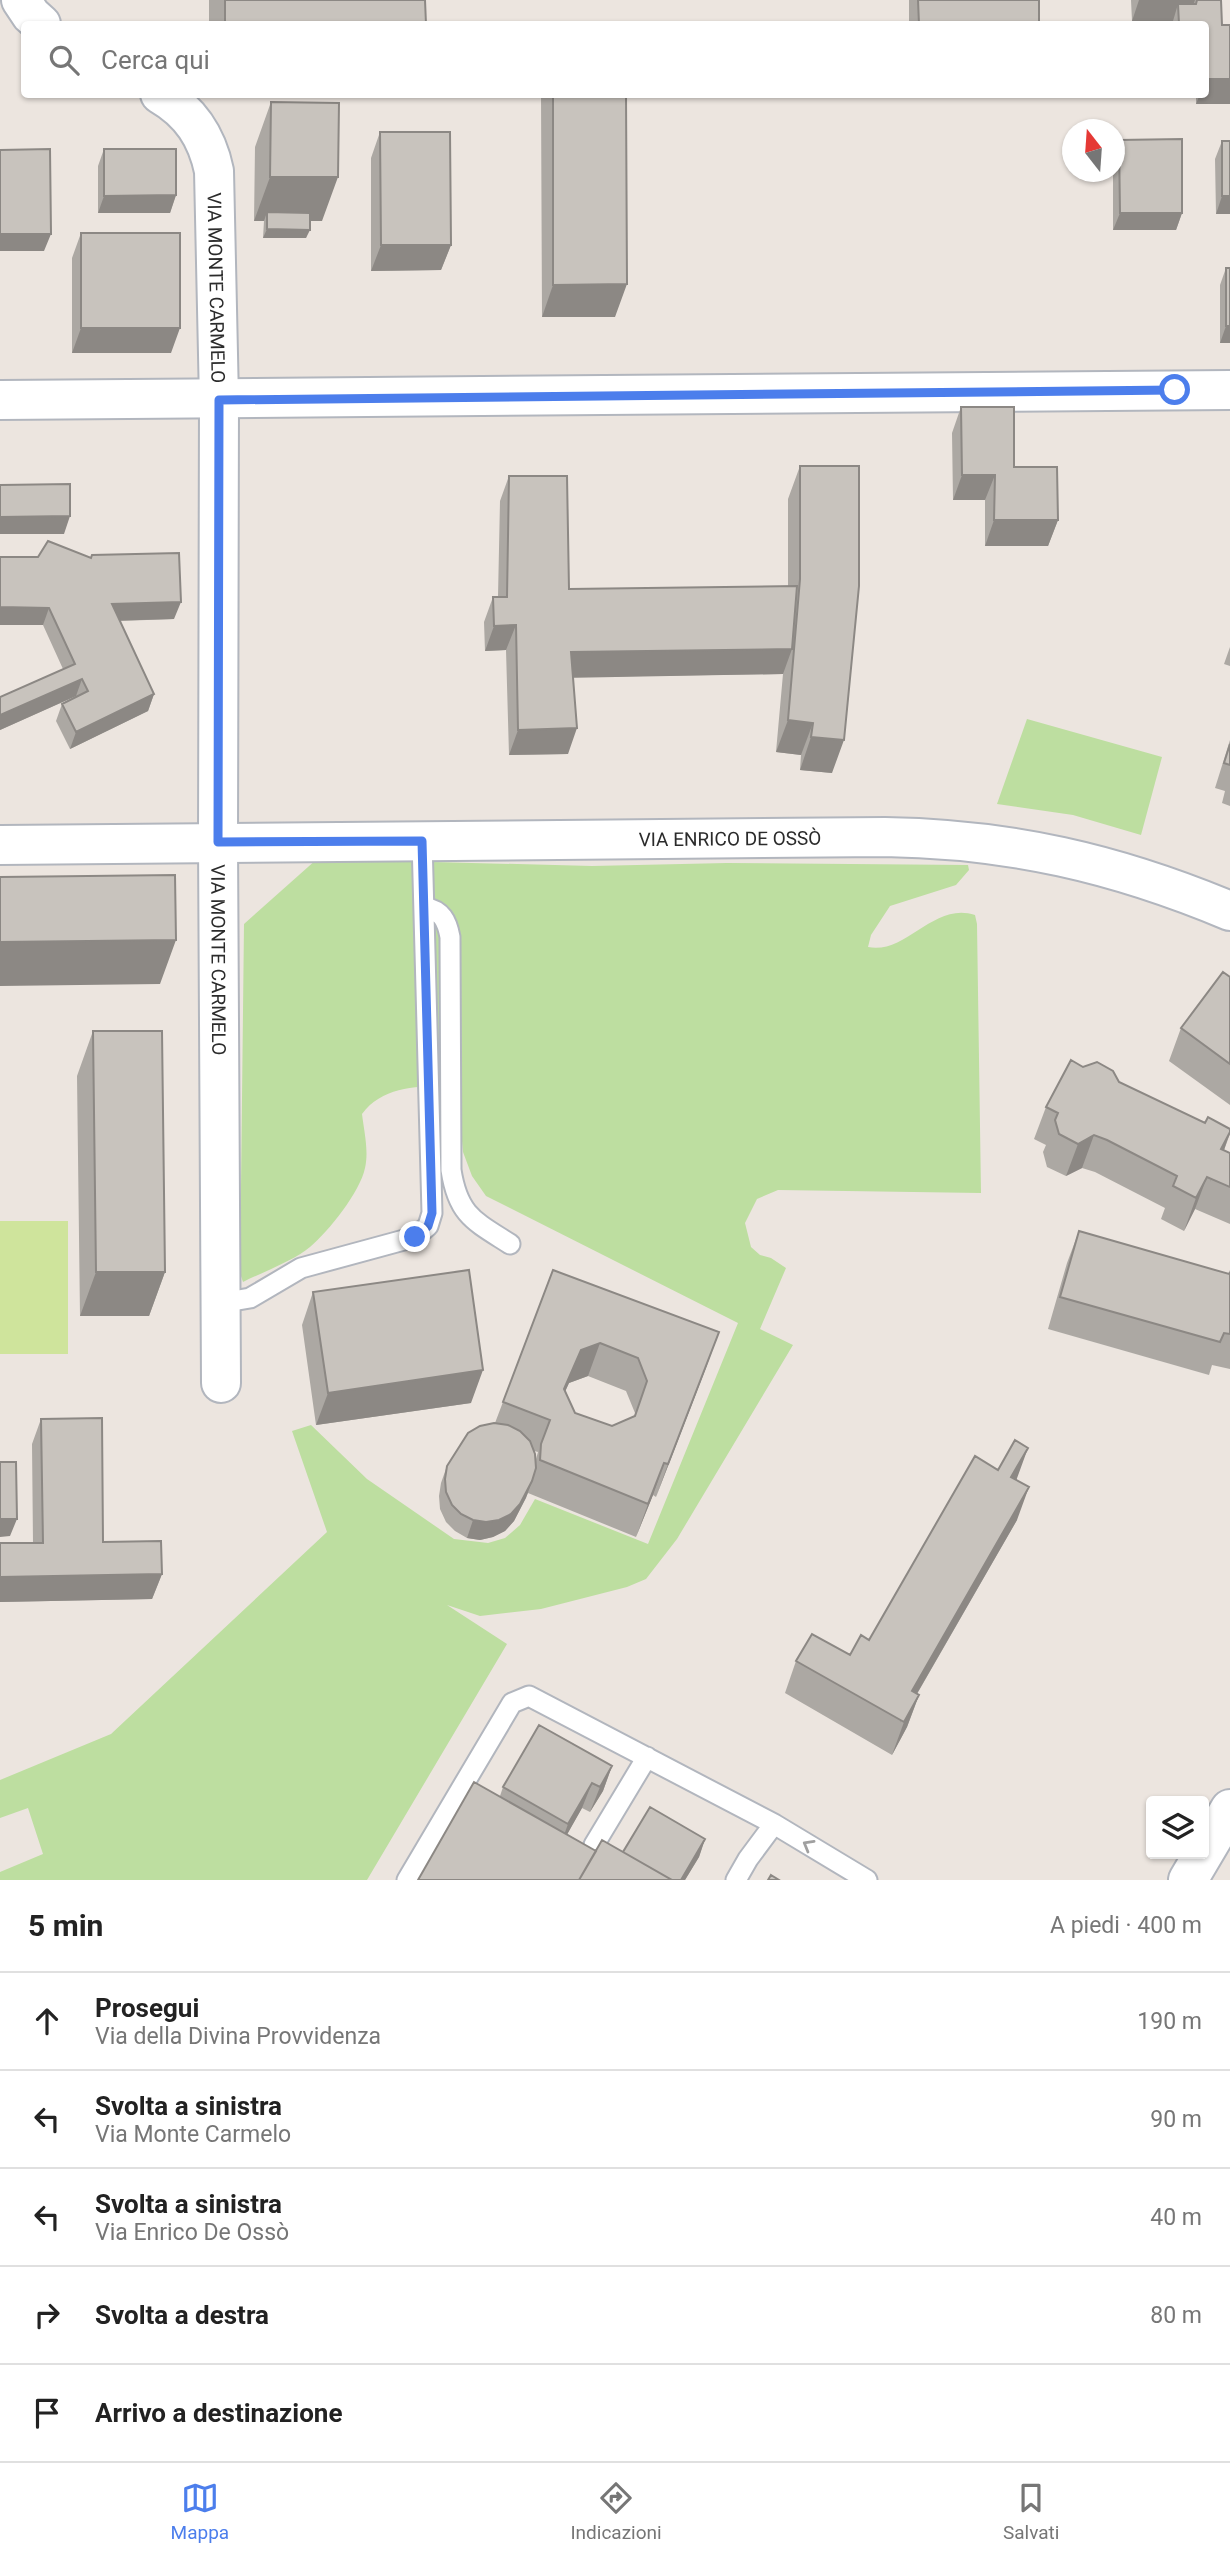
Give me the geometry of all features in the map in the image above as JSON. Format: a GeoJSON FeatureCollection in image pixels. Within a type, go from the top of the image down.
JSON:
{"type":"FeatureCollection","features":[{"type":"Feature","properties":{"kind":"street"},"geometry":{"type":"LineString","coordinates":[[21,0],[30,15],[37,21]]}},
{"type":"Feature","properties":{"kind":"street","name":"VIA MONTE CARMELO"},"geometry":{"type":"LineString","coordinates":[[165,98],[184,112],[200,131],[215,171],[219,400],[221,1383]]}},
{"type":"Feature","properties":{"kind":"street"},"geometry":{"type":"LineString","coordinates":[[0,400],[1230,390]]}},
{"type":"Feature","properties":{"kind":"street","name":"VIA ENRICO DE OSSÒ"},"geometry":{"type":"LineString","coordinates":[[0,845],[885,837],[966,841],[1044,852],[1122,871],[1166,885],[1230,911]]}},
{"type":"Feature","properties":{"kind":"street"},"geometry":{"type":"LineString","coordinates":[[1188,1880],[1230,1809]]}},
{"type":"Feature","properties":{"kind":"lane"},"geometry":{"type":"LineString","coordinates":[[221,1303],[250,1298],[301,1268],[415,1237],[428,1226],[432,1213],[422,841]]}},
{"type":"Feature","properties":{"kind":"lane"},"geometry":{"type":"LineString","coordinates":[[424,907],[441,913],[450,937],[451,1170],[454,1187],[458,1200],[468,1215],[510,1244]]}},
{"type":"Feature","properties":{"kind":"lane"},"geometry":{"type":"LineString","coordinates":[[407,1880],[512,1703],[528,1696],[774,1824],[867,1880]]}},
{"type":"Feature","properties":{"kind":"lane"},"geometry":{"type":"LineString","coordinates":[[594,1845],[647,1757]]}},
{"type":"Feature","properties":{"kind":"lane"},"geometry":{"type":"LineString","coordinates":[[736,1880],[774,1824]]}},
{"type":"Feature","properties":{"kind":"green space"},"geometry":{"type":"Polygon","coordinates":[[[1027,719],[1162,757],[1141,835],[1073,815],[997,804],[1027,719]]]}},
{"type":"Feature","properties":{"kind":"green space"},"geometry":{"type":"Polygon","coordinates":[[[317,859],[592,866],[727,863],[968,865],[969,870],[956,885],[890,906],[871,935],[868,947],[895,943],[946,915],[975,915],[981,1193],[778,1190],[757,1199],[745,1223],[751,1247],[760,1255],[771,1258],[786,1268],[760,1329],[793,1345],[677,1539],[646,1579],[627,1587],[541,1609],[480,1616],[447,1605],[507,1644],[367,1880],[0,1880],[0,1872],[43,1854],[28,1808],[0,1818],[0,1780],[111,1734],[327,1532],[292,1431],[311,1425],[367,1479],[454,1539],[488,1543],[505,1538],[520,1525],[535,1499],[648,1544],[738,1323],[486,1196],[472,1176],[463,1152],[460,1120],[443,1086],[399,1090],[370,1105],[362,1114],[366,1148],[365,1168],[357,1188],[343,1210],[318,1240],[303,1252],[243,1282],[240,1273],[244,924],[317,859]]]}},
{"type":"Feature","properties":{"kind":"green space"},"geometry":{"type":"Polygon","coordinates":[[[0,1221],[68,1221],[68,1354],[0,1354],[0,1221]]]}},
{"type":"Feature","properties":{"kind":"building"},"geometry":{"type":"Polygon","coordinates":[[[225,0],[425,0],[426,21],[225,21],[225,0]]]}},
{"type":"Feature","properties":{"kind":"building"},"geometry":{"type":"Polygon","coordinates":[[[918,0],[1039,0],[1039,21],[919,21],[918,0]]]}},
{"type":"Feature","properties":{"kind":"building"},"geometry":{"type":"Polygon","coordinates":[[[1197,0],[1221,0],[1222,25],[1230,25],[1230,79],[1209,79],[1209,21],[1179,21],[1178,4],[1196,4],[1197,0]]]}},
{"type":"Feature","properties":{"kind":"building"},"geometry":{"type":"Polygon","coordinates":[[[553,98],[626,98],[627,284],[553,285],[553,98]]]}},
{"type":"Feature","properties":{"kind":"building"},"geometry":{"type":"Polygon","coordinates":[[[271,102],[339,103],[338,177],[270,177],[271,102]]]}},
{"type":"Feature","properties":{"kind":"building"},"geometry":{"type":"Polygon","coordinates":[[[380,132],[450,132],[451,245],[381,245],[380,132]]]}},
{"type":"Feature","properties":{"kind":"building"},"geometry":{"type":"Polygon","coordinates":[[[1182,139],[1182,213],[1120,213],[1120,182],[1125,182],[1125,140],[1182,139]]]}},
{"type":"Feature","properties":{"kind":"building"},"geometry":{"type":"Polygon","coordinates":[[[1222,141],[1230,141],[1230,196],[1222,196],[1222,141]]]}},
{"type":"Feature","properties":{"kind":"building"},"geometry":{"type":"Polygon","coordinates":[[[50,149],[51,234],[0,234],[0,150],[50,149]]]}},
{"type":"Feature","properties":{"kind":"building"},"geometry":{"type":"Polygon","coordinates":[[[104,149],[176,149],[176,195],[104,196],[104,149]]]}},
{"type":"Feature","properties":{"kind":"building"},"geometry":{"type":"Polygon","coordinates":[[[267,212],[310,213],[310,230],[267,229],[267,212]]]}},
{"type":"Feature","properties":{"kind":"building"},"geometry":{"type":"Polygon","coordinates":[[[81,233],[180,233],[180,328],[81,328],[81,233]]]}},
{"type":"Feature","properties":{"kind":"building"},"geometry":{"type":"Polygon","coordinates":[[[1226,268],[1230,268],[1230,326],[1226,326],[1226,268]]]}},
{"type":"Feature","properties":{"kind":"building"},"geometry":{"type":"Polygon","coordinates":[[[961,407],[1014,407],[1014,467],[1057,467],[1058,520],[994,520],[995,475],[962,475],[961,407]]]}},
{"type":"Feature","properties":{"kind":"building"},"geometry":{"type":"Polygon","coordinates":[[[800,466],[859,466],[859,586],[844,740],[811,737],[813,723],[788,720],[800,579],[800,466]]]}},
{"type":"Feature","properties":{"kind":"building"},"geometry":{"type":"Polygon","coordinates":[[[509,476],[567,476],[569,589],[797,586],[792,649],[571,652],[577,728],[518,730],[516,625],[494,626],[493,597],[507,597],[509,476]]]}},
{"type":"Feature","properties":{"kind":"building"},"geometry":{"type":"Polygon","coordinates":[[[70,484],[70,516],[0,517],[0,485],[70,484]]]}},
{"type":"Feature","properties":{"kind":"building"},"geometry":{"type":"Polygon","coordinates":[[[48,541],[91,558],[92,555],[179,553],[181,602],[112,604],[154,694],[76,732],[62,704],[88,691],[82,679],[0,715],[0,697],[75,664],[49,608],[0,607],[0,557],[38,557],[48,541]]]}},
{"type":"Feature","properties":{"kind":"building"},"geometry":{"type":"Polygon","coordinates":[[[1230,744],[1230,765],[1224,763],[1230,744]]]}},
{"type":"Feature","properties":{"kind":"building"},"geometry":{"type":"Polygon","coordinates":[[[175,875],[176,940],[0,942],[0,877],[175,875]]]}},
{"type":"Feature","properties":{"kind":"building"},"geometry":{"type":"Polygon","coordinates":[[[1223,972],[1230,977],[1230,1064],[1181,1028],[1223,972]]]}},
{"type":"Feature","properties":{"kind":"building"},"geometry":{"type":"Polygon","coordinates":[[[93,1031],[162,1031],[165,1272],[96,1272],[93,1031]]]}},
{"type":"Feature","properties":{"kind":"building"},"geometry":{"type":"Polygon","coordinates":[[[1071,1060],[1083,1067],[1097,1062],[1113,1071],[1119,1082],[1205,1123],[1208,1117],[1230,1129],[1221,1149],[1230,1153],[1230,1187],[1207,1177],[1196,1198],[1173,1186],[1177,1176],[1107,1140],[1094,1135],[1078,1144],[1059,1134],[1055,1120],[1058,1113],[1046,1107],[1071,1060]]]}},
{"type":"Feature","properties":{"kind":"building"},"geometry":{"type":"Polygon","coordinates":[[[1079,1231],[1230,1273],[1230,1334],[1224,1333],[1220,1342],[1060,1297],[1079,1231]]]}},
{"type":"Feature","properties":{"kind":"building"},"geometry":{"type":"Polygon","coordinates":[[[469,1270],[483,1370],[328,1393],[313,1292],[469,1270]]]}},
{"type":"Feature","properties":{"kind":"building"},"geometry":{"type":"Polygon","coordinates":[[[553,1270],[719,1332],[668,1464],[664,1463],[648,1504],[540,1460],[541,1444],[550,1420],[503,1402],[553,1270]],[[600,1343],[581,1350],[564,1389],[575,1413],[612,1426],[635,1416],[647,1381],[638,1358],[600,1343]]]}},
{"type":"Feature","properties":{"kind":"building"},"geometry":{"type":"Polygon","coordinates":[[[102,1418],[103,1542],[161,1541],[162,1574],[0,1577],[0,1543],[43,1543],[41,1419],[102,1418]]]}},
{"type":"Feature","properties":{"kind":"building"},"geometry":{"type":"Polygon","coordinates":[[[494,1423],[508,1425],[520,1431],[530,1441],[536,1468],[520,1504],[511,1514],[486,1522],[461,1514],[452,1505],[446,1492],[445,1479],[447,1466],[468,1433],[480,1426],[494,1423]]]}},
{"type":"Feature","properties":{"kind":"building"},"geometry":{"type":"Polygon","coordinates":[[[1015,1440],[1028,1448],[1011,1477],[1029,1487],[912,1691],[919,1695],[904,1722],[796,1661],[812,1634],[850,1655],[861,1635],[869,1640],[975,1456],[998,1470],[1015,1440]]]}},
{"type":"Feature","properties":{"kind":"building"},"geometry":{"type":"Polygon","coordinates":[[[0,1462],[16,1462],[17,1519],[0,1519],[0,1462]]]}},
{"type":"Feature","properties":{"kind":"building"},"geometry":{"type":"Polygon","coordinates":[[[539,1725],[612,1766],[600,1787],[592,1783],[568,1824],[503,1787],[539,1725]]]}},
{"type":"Feature","properties":{"kind":"building"},"geometry":{"type":"Polygon","coordinates":[[[474,1782],[596,1851],[579,1880],[418,1880],[474,1782]]]}},
{"type":"Feature","properties":{"kind":"building"},"geometry":{"type":"Polygon","coordinates":[[[650,1807],[705,1839],[681,1880],[672,1880],[623,1852],[650,1807]]]}},
{"type":"Feature","properties":{"kind":"building"},"geometry":{"type":"Polygon","coordinates":[[[602,1840],[672,1880],[579,1880],[602,1840]]]}},
{"type":"Feature","properties":{"kind":"route"},"geometry":{"type":"LineString","coordinates":[[415,1237],[428,1226],[432,1213],[422,841],[218,842],[219,400],[1175,390]]}}]}
